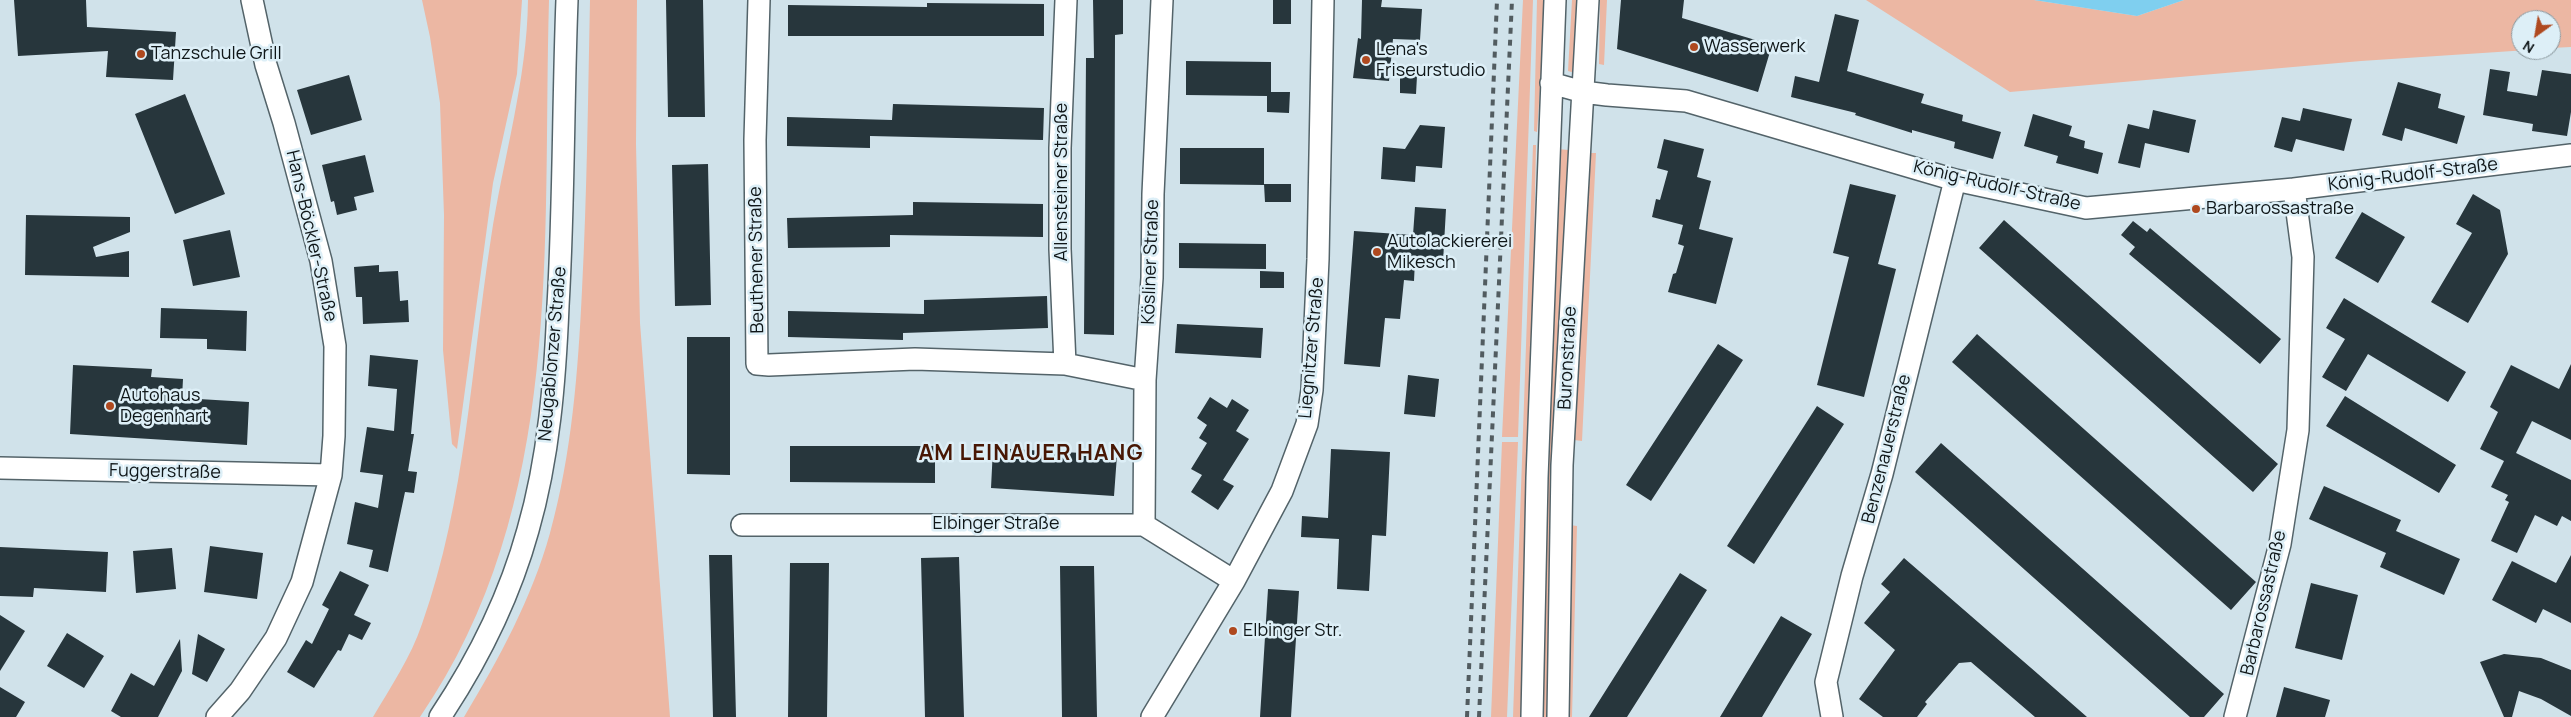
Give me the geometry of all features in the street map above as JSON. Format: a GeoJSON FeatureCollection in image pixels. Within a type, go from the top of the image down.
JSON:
{"type":"FeatureCollection","features":[{"type":"Feature","properties":{"kind":"street","name":"Hans-Böckler-Straße"},"geometry":{"type":"LineString","coordinates":[[217,717],[240,691],[276,638],[302,582],[331,475],[334,436],[336,346],[321,261],[284,123],[266,65],[252,0]]}},
{"type":"Feature","properties":{"kind":"street","name":"Neugablonzer Straße"},"geometry":{"type":"LineString","coordinates":[[440,717],[478,653],[505,594],[528,530],[547,440],[555,366],[564,200],[567,0]]}},
{"type":"Feature","properties":{"kind":"street","name":"Beuthener Straße"},"geometry":{"type":"LineString","coordinates":[[759,0],[755,140],[758,364],[914,359],[1065,364]]}},
{"type":"Feature","properties":{"kind":"street","name":"Allensteiner Straße"},"geometry":{"type":"LineString","coordinates":[[1065,364],[1060,249],[1060,148],[1066,0]]}},
{"type":"Feature","properties":{"kind":"street","name":"Kösliner Straße"},"geometry":{"type":"LineString","coordinates":[[1144,525],[1145,380],[1152,278],[1153,194],[1162,0]]}},
{"type":"Feature","properties":{"kind":"street","name":"Liegnitzer Straße"},"geometry":{"type":"LineString","coordinates":[[1157,715],[1234,581],[1282,491],[1306,424],[1309,408],[1318,259],[1323,0]]}},
{"type":"Feature","properties":{"kind":"street","name":"Buronstraße"},"geometry":{"type":"LineString","coordinates":[[1532,717],[1536,478],[1555,0]]}},
{"type":"Feature","properties":{"kind":"street","name":"Buronstraße"},"geometry":{"type":"LineString","coordinates":[[1558,717],[1562,465],[1588,0]]}},
{"type":"Feature","properties":{"kind":"street","name":"König-Rudolf-Straße"},"geometry":{"type":"LineString","coordinates":[[1551,83],[1583,92],[1686,101],[1955,180],[2086,208],[2294,189],[2571,155]]}},
{"type":"Feature","properties":{"kind":"street","name":"Benzenauerstraße"},"geometry":{"type":"LineString","coordinates":[[1832,717],[1829,714],[1826,682],[1846,600],[1882,474],[1955,180]]}},
{"type":"Feature","properties":{"kind":"street","name":"Barbarossastraße"},"geometry":{"type":"LineString","coordinates":[[2235,717],[2280,544],[2298,430],[2303,257],[2294,189]]}},
{"type":"Feature","properties":{"kind":"street"},"geometry":{"type":"LineString","coordinates":[[1065,364],[1145,380]]}},
{"type":"Feature","properties":{"kind":"street","name":"Fuggerstraße"},"geometry":{"type":"LineString","coordinates":[[0,468],[331,475]]}},
{"type":"Feature","properties":{"kind":"street","name":"Elbinger Straße"},"geometry":{"type":"LineString","coordinates":[[742,524],[1144,525]]}},
{"type":"Feature","properties":{"kind":"street"},"geometry":{"type":"LineString","coordinates":[[1144,525],[1234,581]]}},
{"type":"Feature","properties":{"kind":"shaded area"},"geometry":{"type":"Polygon","coordinates":[[[422,0],[522,0],[517,74],[493,183],[457,449],[452,444],[443,350],[444,215],[440,103],[430,37],[422,0]]]}},
{"type":"Feature","properties":{"kind":"shaded area"},"geometry":{"type":"Polygon","coordinates":[[[528,0],[549,0],[544,278],[537,370],[523,461],[501,550],[467,635],[420,717],[373,717],[400,672],[422,624],[449,530],[466,433],[491,238],[519,90],[527,30],[528,0]]]}},
{"type":"Feature","properties":{"kind":"shaded area"},"geometry":{"type":"Polygon","coordinates":[[[590,0],[637,0],[636,144],[640,323],[670,717],[464,717],[502,650],[534,581],[550,533],[564,473],[576,382],[584,254],[590,0]]]}},
{"type":"Feature","properties":{"kind":"shaded area"},"geometry":{"type":"Polygon","coordinates":[[[1523,0],[1533,0],[1518,437],[1502,437],[1523,0]]]}},
{"type":"Feature","properties":{"kind":"shaded area"},"geometry":{"type":"Polygon","coordinates":[[[1537,0],[1546,0],[1537,132],[1534,131],[1537,0]]]}},
{"type":"Feature","properties":{"kind":"shaded area"},"geometry":{"type":"Polygon","coordinates":[[[1572,0],[1579,0],[1575,73],[1568,71],[1572,0]]]}},
{"type":"Feature","properties":{"kind":"shaded area"},"geometry":{"type":"Polygon","coordinates":[[[1600,0],[1607,0],[1604,65],[1599,64],[1600,0]]]}},
{"type":"Feature","properties":{"kind":"shaded area"},"geometry":{"type":"Polygon","coordinates":[[[1866,0],[2034,0],[2137,16],[2184,0],[2571,0],[2571,47],[2561,48],[2561,10],[2511,10],[2511,51],[2361,61],[2010,92],[1866,0]]]}},
{"type":"Feature","properties":{"kind":"shaded area"},"geometry":{"type":"Polygon","coordinates":[[[1533,145],[1536,145],[1524,717],[1513,717],[1533,145]]]}},
{"type":"Feature","properties":{"kind":"shaded area"},"geometry":{"type":"Polygon","coordinates":[[[1557,149],[1569,150],[1550,717],[1541,717],[1557,149]]]}},
{"type":"Feature","properties":{"kind":"shaded area"},"geometry":{"type":"Polygon","coordinates":[[[1591,153],[1596,153],[1582,441],[1574,440],[1591,153]]]}},
{"type":"Feature","properties":{"kind":"shaded area"},"geometry":{"type":"Polygon","coordinates":[[[1502,442],[1518,442],[1507,717],[1491,717],[1502,442]]]}},
{"type":"Feature","properties":{"kind":"shaded area"},"geometry":{"type":"Polygon","coordinates":[[[1570,525],[1577,526],[1572,717],[1566,717],[1570,525]]]}},
{"type":"Feature","properties":{"kind":"water"},"geometry":{"type":"Polygon","coordinates":[[[2034,0],[2184,0],[2137,16],[2034,0]]]}},
{"type":"Feature","properties":{"kind":"building"},"geometry":{"type":"Polygon","coordinates":[[[14,0],[86,0],[87,27],[176,32],[173,80],[106,77],[108,51],[18,56],[14,0]]]}},
{"type":"Feature","properties":{"kind":"building"},"geometry":{"type":"Polygon","coordinates":[[[666,0],[703,0],[705,117],[668,117],[666,0]]]}},
{"type":"Feature","properties":{"kind":"building"},"geometry":{"type":"Polygon","coordinates":[[[1093,0],[1123,0],[1123,34],[1115,35],[1114,335],[1084,334],[1086,58],[1094,58],[1093,0]]]}},
{"type":"Feature","properties":{"kind":"building"},"geometry":{"type":"Polygon","coordinates":[[[1273,0],[1291,0],[1291,24],[1273,24],[1273,0]]]}},
{"type":"Feature","properties":{"kind":"building"},"geometry":{"type":"Polygon","coordinates":[[[1362,0],[1382,0],[1381,7],[1422,9],[1420,40],[1393,39],[1389,81],[1353,78],[1358,38],[1361,39],[1362,0]]]}},
{"type":"Feature","properties":{"kind":"building","name":"Wasserwerk"},"geometry":{"type":"Polygon","coordinates":[[[1621,0],[1684,0],[1682,18],[1772,45],[1758,92],[1617,49],[1621,0]]]}},
{"type":"Feature","properties":{"kind":"building"},"geometry":{"type":"Polygon","coordinates":[[[927,3],[1044,4],[1044,36],[788,36],[788,5],[927,7],[927,3]]]}},
{"type":"Feature","properties":{"kind":"building"},"geometry":{"type":"Polygon","coordinates":[[[1835,14],[1859,20],[1847,71],[1924,94],[1921,103],[1963,115],[1962,121],[2001,132],[1993,159],[1954,148],[1955,142],[1912,130],[1912,133],[1855,115],[1856,113],[1791,97],[1795,76],[1819,82],[1835,14]]]}},
{"type":"Feature","properties":{"kind":"building"},"geometry":{"type":"Polygon","coordinates":[[[1186,61],[1271,62],[1271,92],[1290,92],[1289,113],[1267,112],[1267,96],[1186,95],[1186,61]]]}},
{"type":"Feature","properties":{"kind":"building"},"geometry":{"type":"Polygon","coordinates":[[[2490,69],[2510,72],[2507,91],[2537,96],[2542,70],[2571,74],[2571,112],[2567,136],[2532,131],[2533,124],[2483,115],[2490,69]]]}},
{"type":"Feature","properties":{"kind":"building"},"geometry":{"type":"Polygon","coordinates":[[[349,75],[362,120],[311,135],[297,90],[349,75]]]}},
{"type":"Feature","properties":{"kind":"building"},"geometry":{"type":"Polygon","coordinates":[[[1400,76],[1417,76],[1416,94],[1400,93],[1400,76]]]}},
{"type":"Feature","properties":{"kind":"building"},"geometry":{"type":"Polygon","coordinates":[[[2398,82],[2441,94],[2438,108],[2465,116],[2457,144],[2405,128],[2402,141],[2382,135],[2398,82]]]}},
{"type":"Feature","properties":{"kind":"building"},"geometry":{"type":"Polygon","coordinates":[[[185,94],[225,194],[175,214],[135,114],[185,94]]]}},
{"type":"Feature","properties":{"kind":"building"},"geometry":{"type":"Polygon","coordinates":[[[893,104],[1044,108],[1043,140],[870,136],[870,148],[787,146],[787,117],[892,120],[893,104]]]}},
{"type":"Feature","properties":{"kind":"building"},"geometry":{"type":"Polygon","coordinates":[[[2303,108],[2352,119],[2344,151],[2296,139],[2292,152],[2274,147],[2282,117],[2300,121],[2303,108]]]}},
{"type":"Feature","properties":{"kind":"building"},"geometry":{"type":"Polygon","coordinates":[[[2153,110],[2196,120],[2189,153],[2145,143],[2140,168],[2118,163],[2128,124],[2149,129],[2153,110]]]}},
{"type":"Feature","properties":{"kind":"building"},"geometry":{"type":"Polygon","coordinates":[[[2033,114],[2072,126],[2069,136],[2085,141],[2084,148],[2103,153],[2098,174],[2056,163],[2058,156],[2024,146],[2033,114]]]}},
{"type":"Feature","properties":{"kind":"building"},"geometry":{"type":"Polygon","coordinates":[[[1420,125],[1445,127],[1442,168],[1416,166],[1415,182],[1381,179],[1383,147],[1405,149],[1420,125]]]}},
{"type":"Feature","properties":{"kind":"building"},"geometry":{"type":"Polygon","coordinates":[[[1664,139],[1704,149],[1697,177],[1711,181],[1699,229],[1733,238],[1716,304],[1668,292],[1684,246],[1678,244],[1683,225],[1652,217],[1656,199],[1660,200],[1668,171],[1657,168],[1664,139]]]}},
{"type":"Feature","properties":{"kind":"building"},"geometry":{"type":"Polygon","coordinates":[[[1180,148],[1264,148],[1264,185],[1180,184],[1180,148]]]}},
{"type":"Feature","properties":{"kind":"building"},"geometry":{"type":"Polygon","coordinates":[[[365,155],[374,192],[354,197],[357,210],[337,215],[334,201],[331,202],[322,165],[365,155]]]}},
{"type":"Feature","properties":{"kind":"building"},"geometry":{"type":"Polygon","coordinates":[[[708,164],[711,305],[675,306],[672,165],[708,164]]]}},
{"type":"Feature","properties":{"kind":"building"},"geometry":{"type":"Polygon","coordinates":[[[1264,184],[1291,184],[1291,202],[1265,202],[1264,184]]]}},
{"type":"Feature","properties":{"kind":"building"},"geometry":{"type":"Polygon","coordinates":[[[1850,184],[1896,195],[1878,264],[1896,269],[1864,397],[1817,385],[1849,257],[1833,253],[1850,184]]]}},
{"type":"Feature","properties":{"kind":"building"},"geometry":{"type":"Polygon","coordinates":[[[2473,194],[2500,210],[2508,254],[2468,323],[2431,302],[2472,233],[2456,224],[2473,194]]]}},
{"type":"Feature","properties":{"kind":"building"},"geometry":{"type":"Polygon","coordinates":[[[913,202],[1043,204],[1043,237],[890,235],[890,247],[788,248],[787,218],[913,215],[913,202]]]}},
{"type":"Feature","properties":{"kind":"building"},"geometry":{"type":"Polygon","coordinates":[[[1415,207],[1446,209],[1443,262],[1415,260],[1414,281],[1404,280],[1400,319],[1385,318],[1380,367],[1344,364],[1354,231],[1413,235],[1415,207]]]}},
{"type":"Feature","properties":{"kind":"building"},"geometry":{"type":"Polygon","coordinates":[[[2362,212],[2405,237],[2378,283],[2335,258],[2362,212]]]}},
{"type":"Feature","properties":{"kind":"building"},"geometry":{"type":"Polygon","coordinates":[[[26,215],[130,217],[130,232],[93,247],[96,257],[129,251],[129,277],[25,275],[26,215]]]}},
{"type":"Feature","properties":{"kind":"building"},"geometry":{"type":"Polygon","coordinates":[[[2004,220],[2278,464],[2253,492],[1979,248],[2004,220]]]}},
{"type":"Feature","properties":{"kind":"building"},"geometry":{"type":"Polygon","coordinates":[[[2133,221],[2147,232],[2150,228],[2281,339],[2260,364],[2129,254],[2135,247],[2121,235],[2133,221]]]}},
{"type":"Feature","properties":{"kind":"building"},"geometry":{"type":"Polygon","coordinates":[[[230,230],[240,277],[193,286],[183,240],[230,230]]]}},
{"type":"Feature","properties":{"kind":"building"},"geometry":{"type":"Polygon","coordinates":[[[1179,243],[1266,244],[1266,269],[1179,268],[1179,243]]]}},
{"type":"Feature","properties":{"kind":"building"},"geometry":{"type":"Polygon","coordinates":[[[379,265],[379,272],[398,271],[400,301],[408,300],[409,322],[363,324],[362,297],[356,297],[354,267],[379,265]]]}},
{"type":"Feature","properties":{"kind":"building"},"geometry":{"type":"Polygon","coordinates":[[[1260,271],[1284,272],[1284,288],[1260,288],[1260,271]]]}},
{"type":"Feature","properties":{"kind":"building"},"geometry":{"type":"Polygon","coordinates":[[[1047,296],[1048,328],[903,333],[903,340],[788,337],[788,311],[924,314],[924,300],[1047,296]]]}},
{"type":"Feature","properties":{"kind":"building"},"geometry":{"type":"Polygon","coordinates":[[[2344,298],[2466,372],[2448,402],[2368,354],[2346,391],[2322,377],[2345,339],[2326,328],[2344,298]]]}},
{"type":"Feature","properties":{"kind":"building"},"geometry":{"type":"Polygon","coordinates":[[[161,308],[247,311],[246,351],[207,349],[207,339],[160,338],[161,308]]]}},
{"type":"Feature","properties":{"kind":"building"},"geometry":{"type":"Polygon","coordinates":[[[1177,324],[1263,328],[1261,358],[1175,353],[1177,324]]]}},
{"type":"Feature","properties":{"kind":"building"},"geometry":{"type":"Polygon","coordinates":[[[1977,334],[2256,582],[2231,610],[1952,362],[1977,334]]]}},
{"type":"Feature","properties":{"kind":"building"},"geometry":{"type":"Polygon","coordinates":[[[687,337],[730,337],[730,475],[687,474],[687,337]]]}},
{"type":"Feature","properties":{"kind":"building"},"geometry":{"type":"Polygon","coordinates":[[[1718,344],[1743,360],[1651,501],[1626,485],[1718,344]]]}},
{"type":"Feature","properties":{"kind":"building"},"geometry":{"type":"Polygon","coordinates":[[[370,355],[418,360],[411,434],[414,434],[408,471],[417,472],[414,493],[405,492],[388,572],[369,567],[373,550],[347,544],[355,502],[378,508],[383,475],[360,472],[367,427],[394,431],[397,389],[368,386],[370,355]]]}},
{"type":"Feature","properties":{"kind":"building"},"geometry":{"type":"Polygon","coordinates":[[[2571,364],[2571,440],[2532,421],[2516,453],[2571,480],[2571,521],[2562,516],[2557,526],[2535,515],[2517,553],[2491,541],[2509,502],[2505,500],[2508,495],[2491,487],[2504,461],[2480,449],[2498,412],[2490,407],[2511,365],[2559,389],[2571,364]]]}},
{"type":"Feature","properties":{"kind":"building"},"geometry":{"type":"Polygon","coordinates":[[[73,365],[152,369],[151,377],[183,379],[182,398],[249,402],[247,445],[70,434],[73,365]]]}},
{"type":"Feature","properties":{"kind":"building"},"geometry":{"type":"Polygon","coordinates":[[[1408,375],[1439,379],[1435,417],[1404,414],[1408,375]]]}},
{"type":"Feature","properties":{"kind":"building"},"geometry":{"type":"Polygon","coordinates":[[[2345,396],[2456,465],[2439,493],[2326,426],[2345,396]]]}},
{"type":"Feature","properties":{"kind":"building"},"geometry":{"type":"Polygon","coordinates":[[[1210,397],[1227,408],[1232,399],[1249,410],[1236,431],[1249,439],[1223,480],[1234,486],[1218,510],[1191,492],[1202,475],[1191,469],[1207,443],[1199,438],[1207,425],[1197,418],[1210,397]]]}},
{"type":"Feature","properties":{"kind":"building"},"geometry":{"type":"Polygon","coordinates":[[[1817,406],[1844,424],[1754,564],[1727,546],[1817,406]]]}},
{"type":"Feature","properties":{"kind":"building"},"geometry":{"type":"Polygon","coordinates":[[[1941,443],[2224,694],[2204,717],[2190,717],[1915,472],[1941,443]]]}},
{"type":"Feature","properties":{"kind":"building"},"geometry":{"type":"Polygon","coordinates":[[[790,446],[935,446],[935,483],[790,482],[790,446]]]}},
{"type":"Feature","properties":{"kind":"building"},"geometry":{"type":"Polygon","coordinates":[[[993,448],[1117,455],[1114,496],[991,488],[993,448]]]}},
{"type":"Feature","properties":{"kind":"building"},"geometry":{"type":"Polygon","coordinates":[[[1331,449],[1390,452],[1386,536],[1372,535],[1369,591],[1337,589],[1339,539],[1301,537],[1302,516],[1328,518],[1331,449]]]}},
{"type":"Feature","properties":{"kind":"building"},"geometry":{"type":"Polygon","coordinates":[[[2324,486],[2401,520],[2396,531],[2460,559],[2444,595],[2380,567],[2386,553],[2309,519],[2324,486]]]}},
{"type":"Feature","properties":{"kind":"building"},"geometry":{"type":"Polygon","coordinates":[[[210,546],[263,553],[257,599],[204,592],[210,546]]]}},
{"type":"Feature","properties":{"kind":"building"},"geometry":{"type":"Polygon","coordinates":[[[0,547],[108,552],[106,592],[34,588],[33,597],[0,596],[0,547]]]}},
{"type":"Feature","properties":{"kind":"building"},"geometry":{"type":"Polygon","coordinates":[[[172,548],[176,589],[136,593],[133,551],[172,548]]]}},
{"type":"Feature","properties":{"kind":"building"},"geometry":{"type":"Polygon","coordinates":[[[709,555],[732,555],[736,717],[713,717],[709,555]]]}},
{"type":"Feature","properties":{"kind":"building"},"geometry":{"type":"Polygon","coordinates":[[[2571,555],[2571,623],[2543,609],[2536,623],[2492,600],[2512,561],[2556,583],[2571,555]]]}},
{"type":"Feature","properties":{"kind":"building"},"geometry":{"type":"Polygon","coordinates":[[[959,557],[964,717],[925,717],[921,558],[959,557]]]}},
{"type":"Feature","properties":{"kind":"building"},"geometry":{"type":"Polygon","coordinates":[[[1904,558],[2087,717],[2035,717],[1971,662],[1959,663],[1925,702],[1927,704],[1917,717],[1883,717],[1859,699],[1895,650],[1864,623],[1890,592],[1881,584],[1904,558]]]}},
{"type":"Feature","properties":{"kind":"building"},"geometry":{"type":"Polygon","coordinates":[[[790,563],[829,563],[827,717],[788,717],[790,563]]]}},
{"type":"Feature","properties":{"kind":"building"},"geometry":{"type":"Polygon","coordinates":[[[1060,566],[1094,566],[1097,717],[1062,717],[1060,566]]]}},
{"type":"Feature","properties":{"kind":"building"},"geometry":{"type":"Polygon","coordinates":[[[340,571],[369,585],[354,615],[371,623],[362,640],[349,634],[341,651],[338,650],[314,688],[287,672],[306,640],[312,644],[329,609],[322,605],[340,571]]]}},
{"type":"Feature","properties":{"kind":"building"},"geometry":{"type":"Polygon","coordinates":[[[1680,573],[1707,590],[1648,684],[1627,717],[1589,717],[1680,573]]]}},
{"type":"Feature","properties":{"kind":"building"},"geometry":{"type":"Polygon","coordinates":[[[2311,583],[2358,595],[2342,660],[2295,648],[2311,583]]]}},
{"type":"Feature","properties":{"kind":"building"},"geometry":{"type":"Polygon","coordinates":[[[1268,589],[1299,591],[1291,717],[1260,717],[1268,589]]]}},
{"type":"Feature","properties":{"kind":"building"},"geometry":{"type":"Polygon","coordinates":[[[0,615],[25,631],[0,671],[0,615]]]}},
{"type":"Feature","properties":{"kind":"building"},"geometry":{"type":"Polygon","coordinates":[[[1781,616],[1812,634],[1762,717],[1720,717],[1781,616]]]}},
{"type":"Feature","properties":{"kind":"building"},"geometry":{"type":"Polygon","coordinates":[[[67,633],[104,656],[84,688],[47,666],[67,633]]]}},
{"type":"Feature","properties":{"kind":"building"},"geometry":{"type":"Polygon","coordinates":[[[198,634],[225,649],[207,682],[192,674],[198,634]]]}},
{"type":"Feature","properties":{"kind":"building"},"geometry":{"type":"Polygon","coordinates":[[[180,639],[182,671],[158,717],[121,717],[111,711],[131,673],[154,686],[180,639]]]}},
{"type":"Feature","properties":{"kind":"building"},"geometry":{"type":"Polygon","coordinates":[[[2504,654],[2541,658],[2571,670],[2571,716],[2541,699],[2519,691],[2512,717],[2504,717],[2480,662],[2504,654]]]}},
{"type":"Feature","properties":{"kind":"building"},"geometry":{"type":"Polygon","coordinates":[[[0,687],[25,702],[16,717],[0,717],[0,687]]]}},
{"type":"Feature","properties":{"kind":"building"},"geometry":{"type":"Polygon","coordinates":[[[2284,687],[2330,700],[2325,717],[2276,717],[2284,687]]]}},
{"type":"Feature","properties":{"kind":"railway"},"geometry":{"type":"LineString","coordinates":[[1467,717],[1497,0]]}},
{"type":"Feature","properties":{"kind":"railway"},"geometry":{"type":"LineString","coordinates":[[1479,717],[1512,0]]}},
{"type":"Feature","properties":{"kind":"place","name":"Wasserwerk"},"geometry":{"type":"Point","coordinates":[1694,47]}},
{"type":"Feature","properties":{"kind":"place","name":"Tanzschule Grill"},"geometry":{"type":"Point","coordinates":[141,54]}},
{"type":"Feature","properties":{"kind":"place","name":"Lena's Friseurstudio"},"geometry":{"type":"Point","coordinates":[1366,60]}},
{"type":"Feature","properties":{"kind":"place","name":"Barbarossastraße"},"geometry":{"type":"Point","coordinates":[2196,209]}},
{"type":"Feature","properties":{"kind":"place","name":"Autolackiererei Mikesch"},"geometry":{"type":"Point","coordinates":[1377,252]}},
{"type":"Feature","properties":{"kind":"place","name":"Autohaus Degenhart"},"geometry":{"type":"Point","coordinates":[110,406]}},
{"type":"Feature","properties":{"kind":"place","name":"Elbinger Str."},"geometry":{"type":"Point","coordinates":[1233,631]}},
{"type":"Feature","properties":{"kind":"district","name":"AM LEINAUER HANG"},"geometry":{"type":"Point","coordinates":[1031,454]}}]}
